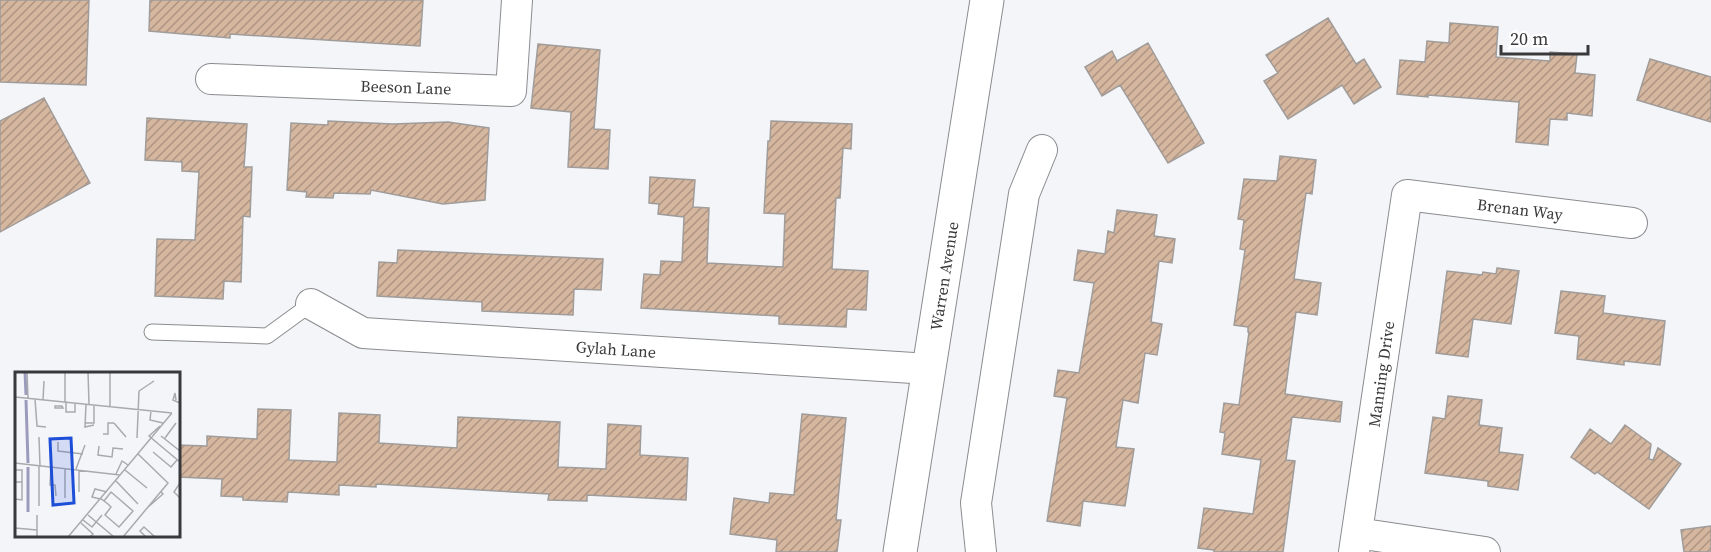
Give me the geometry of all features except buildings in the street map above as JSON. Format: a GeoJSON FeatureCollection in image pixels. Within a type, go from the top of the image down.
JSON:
{"type":"FeatureCollection","features":[{"type":"Feature","properties":{"kind":"street","name":"Beeson Lane"},"geometry":{"type":"LineString","coordinates":[[211,79],[511,91],[517,0]]}},
{"type":"Feature","properties":{"kind":"street","name":"Warren Avenue"},"geometry":{"type":"LineString","coordinates":[[900,552],[987,0]]}},
{"type":"Feature","properties":{"kind":"street"},"geometry":{"type":"LineString","coordinates":[[981,552],[976,503],[1024,194],[1042,150]]}},
{"type":"Feature","properties":{"kind":"street","name":"Brenan Way"},"geometry":{"type":"LineString","coordinates":[[1407,195],[1632,223]]}},
{"type":"Feature","properties":{"kind":"street","name":"Manning Drive"},"geometry":{"type":"LineString","coordinates":[[1356,542],[1407,195]]}},
{"type":"Feature","properties":{"kind":"street","name":"Gylah Lane"},"geometry":{"type":"LineString","coordinates":[[311,304],[363,333],[929,369]]}},
{"type":"Feature","properties":{"kind":"street"},"geometry":{"type":"LineString","coordinates":[[1356,542],[1485,552]]}},
{"type":"Feature","properties":{"kind":"lane"},"geometry":{"type":"LineString","coordinates":[[152,332],[267,336],[311,304]]}}]}
